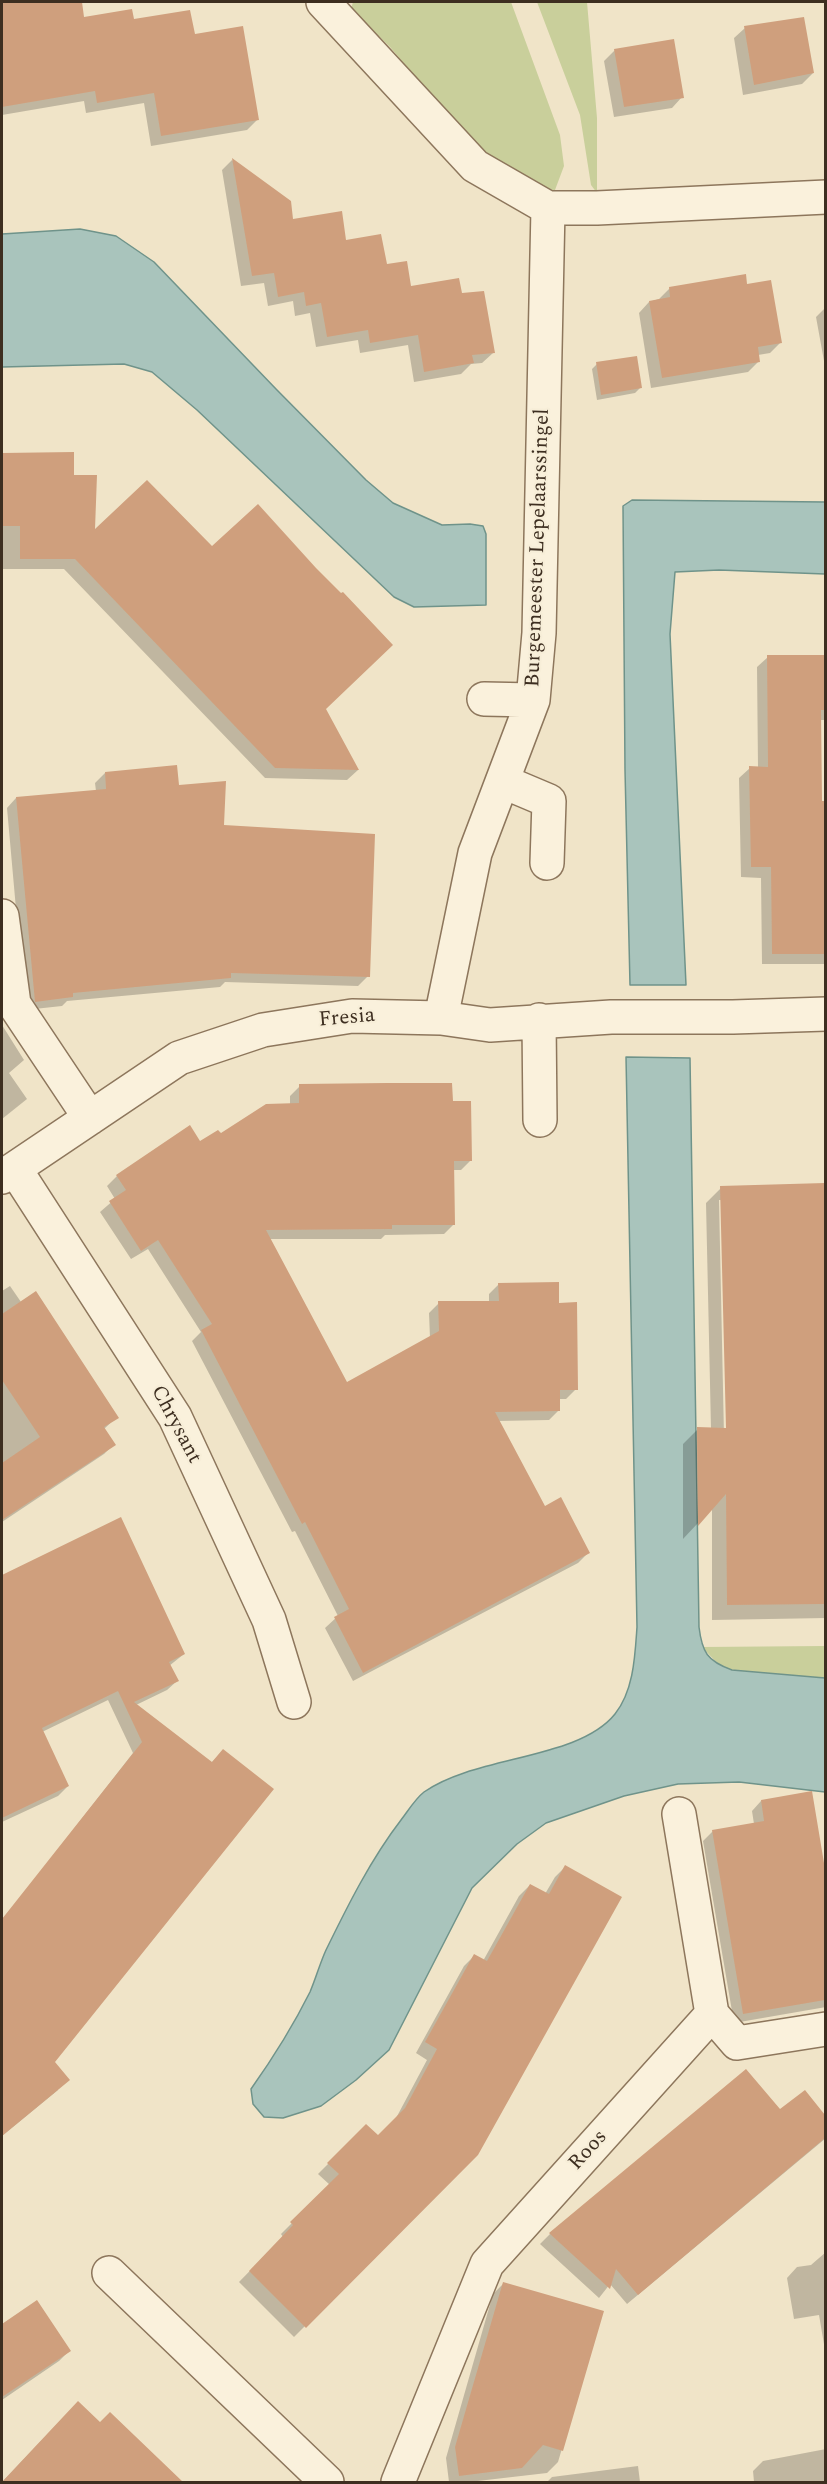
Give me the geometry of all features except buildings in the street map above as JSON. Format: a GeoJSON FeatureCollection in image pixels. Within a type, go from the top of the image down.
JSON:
{"type":"FeatureCollection","features":[{"type":"Feature","properties":{"kind":"street"},"geometry":{"type":"LineString","coordinates":[[322,2],[475,166],[548,208],[597,208],[825,197]]}},
{"type":"Feature","properties":{"kind":"street","name":"Burgemeester Lepelaarssingel"},"geometry":{"type":"LineString","coordinates":[[441,1018],[475,853],[504,782],[533,700],[540,633],[548,208]]}},
{"type":"Feature","properties":{"kind":"street"},"geometry":{"type":"LineString","coordinates":[[484,699],[533,700]]}},
{"type":"Feature","properties":{"kind":"street"},"geometry":{"type":"LineString","coordinates":[[504,782],[549,801],[547,864]]}},
{"type":"Feature","properties":{"kind":"street"},"geometry":{"type":"LineString","coordinates":[[2,916],[14,1004],[90,1118]]}},
{"type":"Feature","properties":{"kind":"street","name":"Fresia"},"geometry":{"type":"LineString","coordinates":[[8,1173],[179,1058],[263,1029],[351,1016],[441,1018],[490,1025],[611,1017],[825,1014]]}},
{"type":"Feature","properties":{"kind":"street"},"geometry":{"type":"LineString","coordinates":[[539,1020],[540,1120]]}},
{"type":"Feature","properties":{"kind":"street","name":"Chrysant"},"geometry":{"type":"LineString","coordinates":[[8,1173],[175,1417],[269,1620],[294,1702]]}},
{"type":"Feature","properties":{"kind":"street"},"geometry":{"type":"LineString","coordinates":[[679,1814],[712,2014],[736,2043],[825,2029]]}},
{"type":"Feature","properties":{"kind":"street","name":"Roos"},"geometry":{"type":"LineString","coordinates":[[398,2482],[487,2264],[712,2014]]}},
{"type":"Feature","properties":{"kind":"street"},"geometry":{"type":"LineString","coordinates":[[109,2273],[327,2482]]}},
{"type":"Feature","properties":{"kind":"green space"},"geometry":{"type":"Polygon","coordinates":[[[353,2],[511,2],[560,135],[564,166],[555,190],[509,188],[390,47],[351,9],[353,2]]]}},
{"type":"Feature","properties":{"kind":"green space"},"geometry":{"type":"Polygon","coordinates":[[[537,2],[587,2],[597,118],[597,193],[591,185],[580,115],[537,2]]]}},
{"type":"Feature","properties":{"kind":"green space"},"geometry":{"type":"Polygon","coordinates":[[[825,1646],[825,1678],[732,1670],[720,1666],[702,1647],[825,1646]]]}},
{"type":"Feature","properties":{"kind":"water"},"geometry":{"type":"Polygon","coordinates":[[[80,229],[116,236],[154,262],[366,480],[393,503],[442,525],[483,526],[486,534],[486,605],[414,607],[394,597],[197,410],[152,372],[124,364],[2,367],[2,234],[80,229]]]}},
{"type":"Feature","properties":{"kind":"water"},"geometry":{"type":"Polygon","coordinates":[[[632,500],[825,502],[825,574],[719,570],[675,572],[670,634],[686,985],[630,985],[625,770],[623,506],[632,500]]]}},
{"type":"Feature","properties":{"kind":"water"},"geometry":{"type":"Polygon","coordinates":[[[626,1057],[690,1058],[699,1627],[702,1643],[711,1659],[732,1670],[825,1678],[825,1792],[739,1782],[678,1784],[624,1796],[546,1823],[517,1844],[472,1888],[389,2050],[356,2080],[321,2106],[283,2118],[264,2117],[253,2104],[251,2089],[282,2042],[310,1992],[326,1950],[360,1883],[390,1835],[418,1798],[424,1792],[446,1780],[552,1749],[598,1729],[615,1714],[630,1683],[637,1627],[626,1057]]]}}]}
